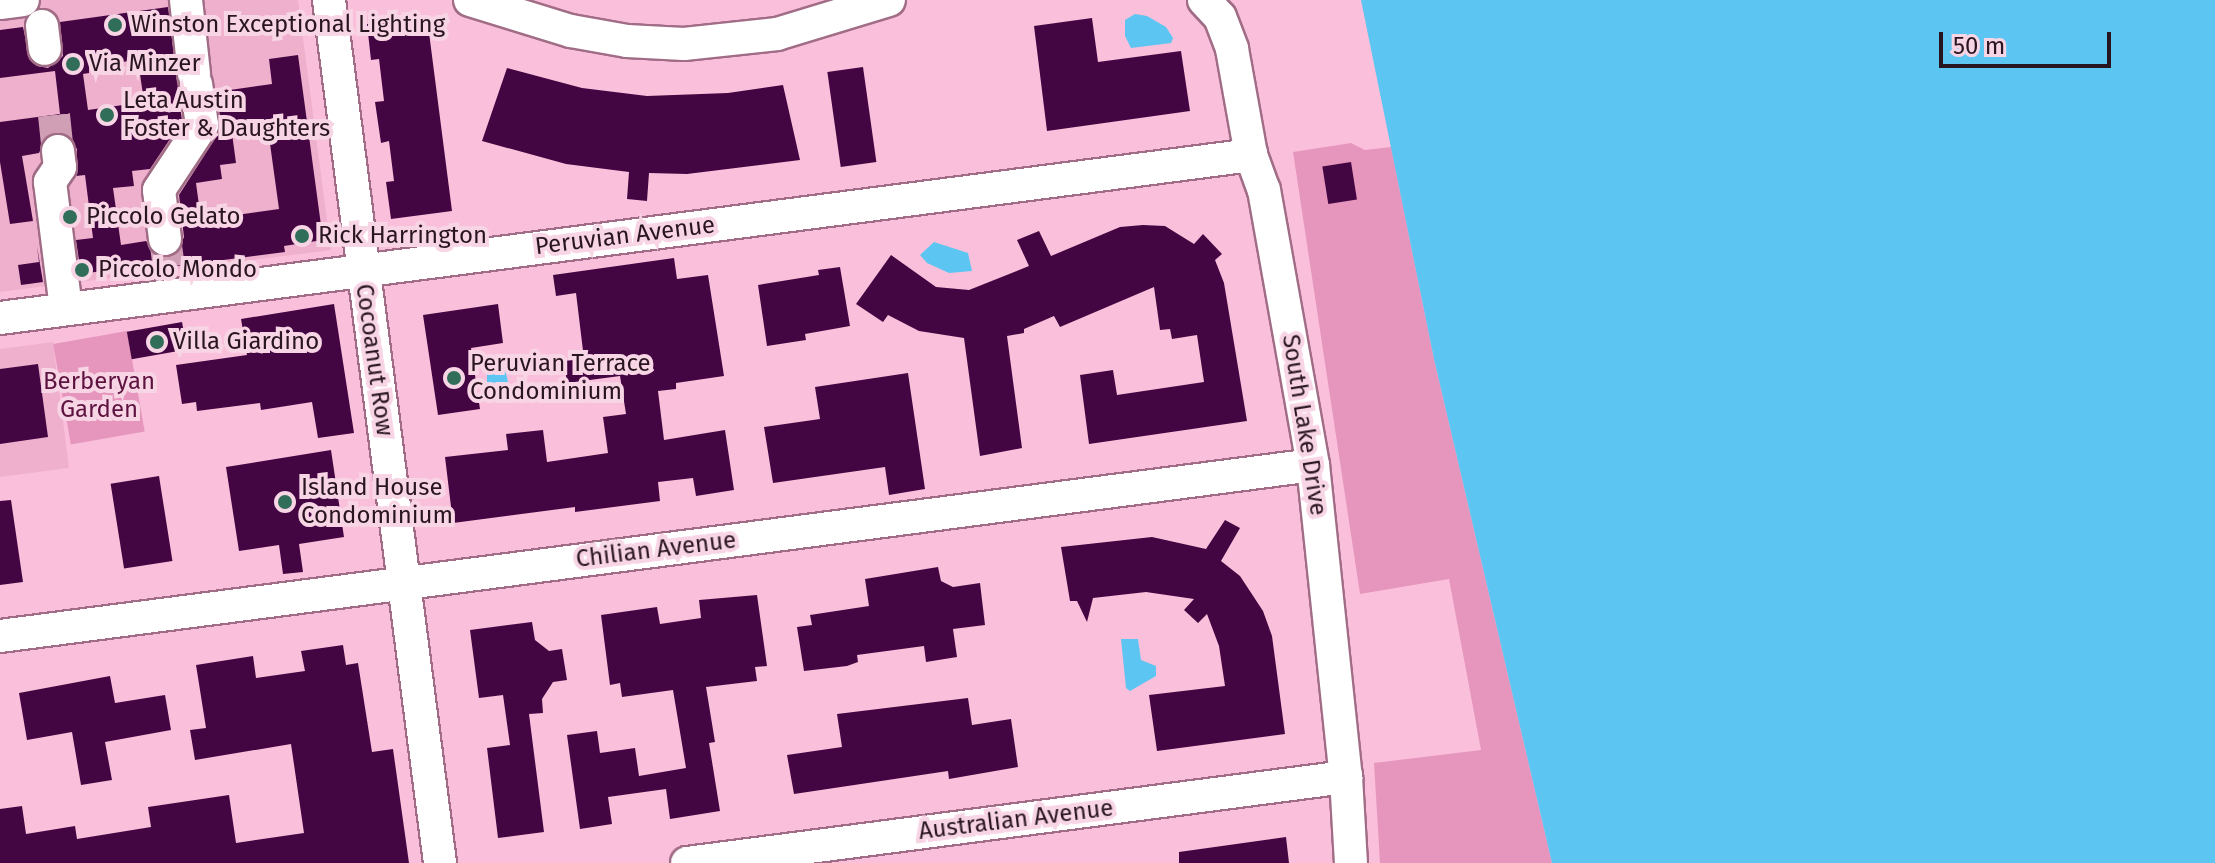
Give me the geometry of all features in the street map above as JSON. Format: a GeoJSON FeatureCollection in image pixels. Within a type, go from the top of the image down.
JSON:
{"type":"FeatureCollection","features":[{"type":"Feature","properties":{"kind":"street"},"geometry":{"type":"LineString","coordinates":[[0,3],[23,0]]}},
{"type":"Feature","properties":{"kind":"street"},"geometry":{"type":"LineString","coordinates":[[165,239],[159,190],[202,125],[186,0]]}},
{"type":"Feature","properties":{"kind":"street","name":"Cocoanut Row"},"geometry":{"type":"LineString","coordinates":[[329,0],[440,863]]}},
{"type":"Feature","properties":{"kind":"street"},"geometry":{"type":"LineString","coordinates":[[470,0],[571,31],[627,41],[684,44],[777,34],[889,0]]}},
{"type":"Feature","properties":{"kind":"street","name":"South Lake Drive"},"geometry":{"type":"LineString","coordinates":[[1204,0],[1220,17],[1228,35],[1251,155],[1264,190],[1313,465],[1346,777],[1351,863]]}},
{"type":"Feature","properties":{"kind":"street"},"geometry":{"type":"LineString","coordinates":[[58,151],[60,167],[50,182],[66,309]]}},
{"type":"Feature","properties":{"kind":"street","name":"Peruvian Avenue"},"geometry":{"type":"LineString","coordinates":[[0,318],[1251,155]]}},
{"type":"Feature","properties":{"kind":"street","name":"Chilian Avenue"},"geometry":{"type":"LineString","coordinates":[[0,636],[1313,465]]}},
{"type":"Feature","properties":{"kind":"street","name":"Australian Avenue"},"geometry":{"type":"LineString","coordinates":[[687,863],[1346,777]]}},
{"type":"Feature","properties":{"kind":"shaded area"},"geometry":{"type":"Polygon","coordinates":[[[0,0],[298,0],[331,250],[0,292],[0,0]]]}},
{"type":"Feature","properties":{"kind":"shaded area"},"geometry":{"type":"Polygon","coordinates":[[[53,342],[69,468],[0,477],[0,349],[53,342]]]}},
{"type":"Feature","properties":{"kind":"green space"},"geometry":{"type":"Polygon","coordinates":[[[1351,143],[1365,150],[1391,147],[1434,359],[1552,863],[1380,863],[1374,763],[1481,750],[1449,579],[1360,594],[1293,152],[1351,143]]]}},
{"type":"Feature","properties":{"kind":"green space","name":"Berberyan Garden"},"geometry":{"type":"Polygon","coordinates":[[[127,331],[145,431],[71,444],[53,344],[127,331]]]}},
{"type":"Feature","properties":{"kind":"water"},"geometry":{"type":"Polygon","coordinates":[[[1361,0],[2215,0],[2215,863],[1552,863],[1434,359],[1361,0]]]}},
{"type":"Feature","properties":{"kind":"water"},"geometry":{"type":"Polygon","coordinates":[[[1135,14],[1147,16],[1166,27],[1173,38],[1171,43],[1131,48],[1125,36],[1125,20],[1135,14]]]}},
{"type":"Feature","properties":{"kind":"water"},"geometry":{"type":"Polygon","coordinates":[[[934,242],[968,253],[972,271],[949,273],[927,263],[920,255],[934,242]]]}},
{"type":"Feature","properties":{"kind":"water"},"geometry":{"type":"Polygon","coordinates":[[[495,359],[503,361],[508,382],[502,394],[494,394],[487,388],[487,367],[495,359]]]}},
{"type":"Feature","properties":{"kind":"water"},"geometry":{"type":"Polygon","coordinates":[[[1121,639],[1138,639],[1141,660],[1156,666],[1156,676],[1130,691],[1126,688],[1121,639]]]}},
{"type":"Feature","properties":{"kind":"building"},"geometry":{"type":"Polygon","coordinates":[[[168,7],[182,121],[150,169],[132,171],[134,186],[113,188],[121,245],[146,241],[158,257],[177,254],[184,237],[179,195],[218,134],[221,122],[216,92],[272,84],[269,59],[298,55],[323,240],[284,246],[285,252],[139,271],[138,266],[81,274],[76,240],[93,238],[85,175],[76,176],[77,149],[66,134],[47,135],[39,153],[22,156],[33,221],[10,224],[0,162],[0,122],[60,114],[55,71],[0,78],[0,30],[23,27],[30,60],[37,66],[48,68],[63,56],[60,22],[168,7]],[[138,60],[89,66],[89,73],[83,74],[88,110],[144,102],[138,60]],[[267,122],[231,126],[236,163],[220,165],[222,179],[196,183],[201,220],[279,209],[267,122]]]}},
{"type":"Feature","properties":{"kind":"building"},"geometry":{"type":"Polygon","coordinates":[[[427,17],[452,211],[391,219],[386,182],[394,181],[389,141],[381,143],[375,102],[384,101],[379,59],[371,60],[367,24],[427,17]]]}},
{"type":"Feature","properties":{"kind":"building"},"geometry":{"type":"Polygon","coordinates":[[[1092,18],[1098,62],[1181,51],[1190,111],[1047,131],[1034,26],[1092,18]]]}},
{"type":"Feature","properties":{"kind":"building"},"geometry":{"type":"Polygon","coordinates":[[[863,67],[876,162],[841,167],[827,72],[863,67]]]}},
{"type":"Feature","properties":{"kind":"building"},"geometry":{"type":"Polygon","coordinates":[[[507,68],[582,88],[647,96],[728,93],[783,85],[800,160],[687,174],[649,173],[647,201],[627,199],[629,172],[566,164],[482,141],[507,68]]]}},
{"type":"Feature","properties":{"kind":"building"},"geometry":{"type":"Polygon","coordinates":[[[1351,162],[1357,200],[1328,204],[1322,167],[1351,162]]]}},
{"type":"Feature","properties":{"kind":"building"},"geometry":{"type":"Polygon","coordinates":[[[1165,226],[1194,244],[1203,234],[1222,254],[1215,260],[1224,283],[1247,421],[1089,444],[1080,375],[1113,370],[1117,395],[1204,382],[1197,335],[1172,339],[1170,329],[1160,330],[1154,287],[1060,327],[1054,316],[1024,329],[1024,333],[1007,336],[1022,448],[980,456],[964,338],[919,331],[888,315],[883,322],[856,304],[891,255],[936,287],[969,290],[1029,266],[1017,240],[1039,231],[1051,256],[1120,227],[1165,226]]]}},
{"type":"Feature","properties":{"kind":"building"},"geometry":{"type":"Polygon","coordinates":[[[37,246],[43,282],[21,285],[18,265],[39,262],[37,246]]]}},
{"type":"Feature","properties":{"kind":"building"},"geometry":{"type":"Polygon","coordinates":[[[674,258],[677,279],[708,275],[724,376],[676,383],[676,389],[658,391],[664,440],[725,430],[734,490],[696,496],[693,478],[658,482],[660,501],[575,512],[575,507],[453,523],[445,457],[508,450],[506,434],[543,430],[547,462],[608,453],[603,417],[626,414],[620,376],[567,383],[564,361],[584,359],[576,293],[556,296],[553,275],[674,258]]]}},
{"type":"Feature","properties":{"kind":"building"},"geometry":{"type":"Polygon","coordinates":[[[840,267],[850,326],[805,334],[806,340],[767,346],[758,285],[819,275],[818,270],[840,267]]]}},
{"type":"Feature","properties":{"kind":"building"},"geometry":{"type":"Polygon","coordinates":[[[334,304],[354,433],[318,438],[312,402],[261,410],[260,403],[197,411],[196,402],[182,404],[176,365],[247,355],[241,319],[334,304]]]}},
{"type":"Feature","properties":{"kind":"building","name":"Peruvian Terrace Condominium"},"geometry":{"type":"Polygon","coordinates":[[[498,304],[503,343],[471,348],[480,409],[438,415],[423,315],[498,304]]]}},
{"type":"Feature","properties":{"kind":"building","name":"Villa Giardino"},"geometry":{"type":"Polygon","coordinates":[[[182,322],[187,350],[132,359],[127,332],[182,322]]]}},
{"type":"Feature","properties":{"kind":"building"},"geometry":{"type":"Polygon","coordinates":[[[38,364],[48,437],[0,444],[0,369],[38,364]]]}},
{"type":"Feature","properties":{"kind":"building"},"geometry":{"type":"Polygon","coordinates":[[[908,373],[925,489],[889,495],[885,467],[773,483],[764,427],[820,419],[815,387],[908,373]]]}},
{"type":"Feature","properties":{"kind":"building","name":"Island House Condominium"},"geometry":{"type":"Polygon","coordinates":[[[331,450],[344,537],[299,544],[303,572],[283,574],[279,545],[239,551],[226,467],[331,450]]]}},
{"type":"Feature","properties":{"kind":"building"},"geometry":{"type":"Polygon","coordinates":[[[159,476],[172,561],[124,569],[111,484],[159,476]]]}},
{"type":"Feature","properties":{"kind":"building"},"geometry":{"type":"Polygon","coordinates":[[[11,500],[23,582],[0,585],[0,501],[11,500]]]}},
{"type":"Feature","properties":{"kind":"building"},"geometry":{"type":"Polygon","coordinates":[[[1225,520],[1240,528],[1221,561],[1240,576],[1263,611],[1272,636],[1285,734],[1157,751],[1149,695],[1225,686],[1219,646],[1207,614],[1198,623],[1184,610],[1194,599],[1146,592],[1093,598],[1087,622],[1077,601],[1070,601],[1061,547],[1152,537],[1206,549],[1225,520]]]}},
{"type":"Feature","properties":{"kind":"building"},"geometry":{"type":"Polygon","coordinates":[[[938,567],[941,581],[953,587],[980,583],[985,625],[953,629],[957,657],[926,662],[924,646],[857,655],[858,662],[847,666],[804,671],[797,627],[812,625],[810,615],[869,606],[865,579],[938,567]]]}},
{"type":"Feature","properties":{"kind":"building"},"geometry":{"type":"Polygon","coordinates":[[[757,595],[767,666],[755,667],[757,681],[706,687],[715,742],[709,743],[720,811],[670,819],[666,789],[608,797],[612,824],[580,829],[567,735],[597,731],[600,753],[635,748],[639,776],[686,768],[673,690],[622,697],[620,683],[610,685],[601,615],[657,607],[660,624],[701,618],[699,600],[757,595]]]}},
{"type":"Feature","properties":{"kind":"building"},"geometry":{"type":"Polygon","coordinates":[[[532,622],[535,640],[549,651],[562,649],[567,680],[553,682],[542,699],[543,713],[529,714],[544,832],[498,838],[487,748],[510,745],[503,695],[479,698],[470,630],[532,622]]]}},
{"type":"Feature","properties":{"kind":"building"},"geometry":{"type":"Polygon","coordinates":[[[343,645],[346,665],[358,663],[372,752],[393,749],[409,863],[0,863],[0,809],[22,806],[26,834],[75,826],[77,839],[151,827],[148,807],[229,795],[236,843],[304,833],[291,744],[195,760],[190,730],[206,728],[196,665],[253,656],[256,678],[305,671],[301,651],[343,645]]]}},
{"type":"Feature","properties":{"kind":"building"},"geometry":{"type":"Polygon","coordinates":[[[110,676],[115,703],[165,695],[171,730],[105,742],[112,780],[81,785],[72,732],[27,740],[19,693],[110,676]]]}},
{"type":"Feature","properties":{"kind":"building"},"geometry":{"type":"Polygon","coordinates":[[[968,698],[972,725],[1011,719],[1018,767],[949,779],[948,771],[794,794],[787,755],[842,747],[837,714],[968,698]]]}},
{"type":"Feature","properties":{"kind":"building"},"geometry":{"type":"Polygon","coordinates":[[[1286,837],[1289,863],[1179,863],[1179,852],[1286,837]]]}},
{"type":"Feature","properties":{"kind":"tunnel"},"geometry":{"type":"LineString","coordinates":[[54,115],[58,151]]}},
{"type":"Feature","properties":{"kind":"tunnel"},"geometry":{"type":"LineString","coordinates":[[165,239],[169,267]]}},
{"type":"Feature","properties":{"kind":"place","name":"Winston Exceptional Lighting"},"geometry":{"type":"Point","coordinates":[115,25]}},
{"type":"Feature","properties":{"kind":"place","name":"Via Minzer"},"geometry":{"type":"Point","coordinates":[73,64]}},
{"type":"Feature","properties":{"kind":"place","name":"Leta Austin Foster & Daughters"},"geometry":{"type":"Point","coordinates":[107,115]}},
{"type":"Feature","properties":{"kind":"place","name":"Piccolo Gelato"},"geometry":{"type":"Point","coordinates":[70,217]}},
{"type":"Feature","properties":{"kind":"place","name":"Rick Harrington"},"geometry":{"type":"Point","coordinates":[302,236]}},
{"type":"Feature","properties":{"kind":"place","name":"Piccolo Mondo"},"geometry":{"type":"Point","coordinates":[82,270]}},
{"type":"Feature","properties":{"kind":"place","name":"Villa Giardino"},"geometry":{"type":"Point","coordinates":[157,342]}},
{"type":"Feature","properties":{"kind":"place","name":"Peruvian Terrace Condominium"},"geometry":{"type":"Point","coordinates":[454,378]}},
{"type":"Feature","properties":{"kind":"place","name":"Island House Condominium"},"geometry":{"type":"Point","coordinates":[285,502]}}]}
